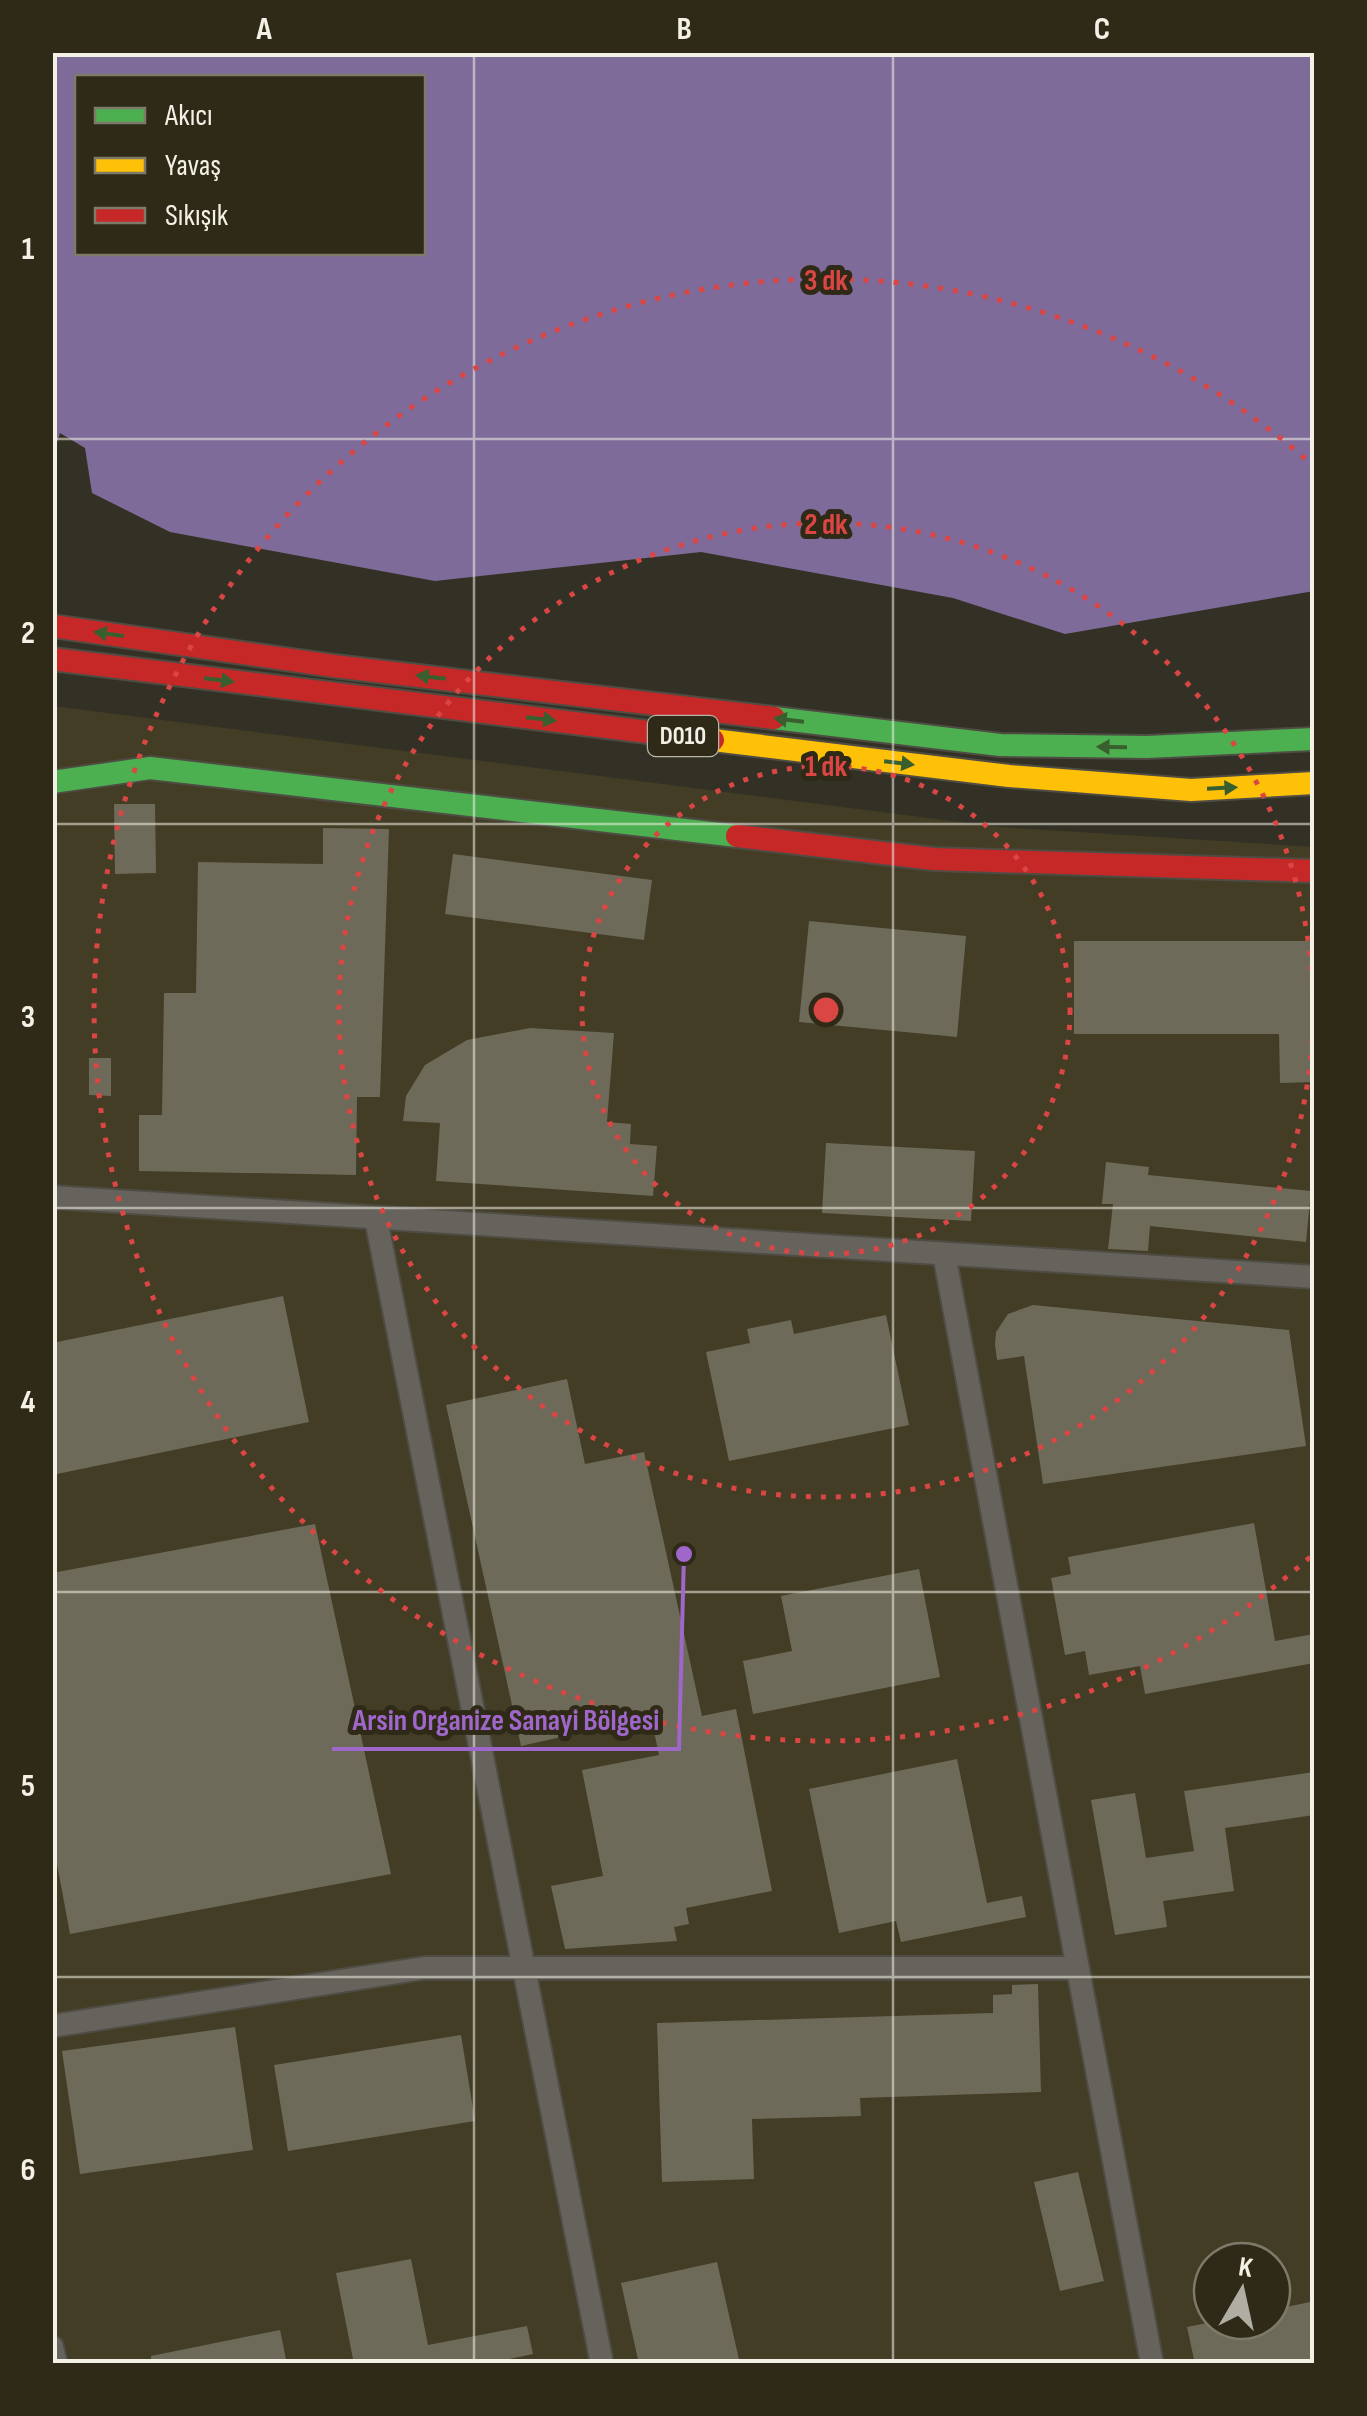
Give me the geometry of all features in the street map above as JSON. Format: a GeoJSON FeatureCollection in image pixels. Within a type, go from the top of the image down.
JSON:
{"type":"FeatureCollection","features":[{"type":"Feature","properties":{"kind":"main road","name":"D010"},"geometry":{"type":"LineString","coordinates":[[52,626],[334,666],[1000,745],[1146,747],[1314,739]]}},
{"type":"Feature","properties":{"kind":"main road","name":"D010"},"geometry":{"type":"LineString","coordinates":[[52,659],[1009,776],[1191,790],[1314,783]]}},
{"type":"Feature","properties":{"kind":"main road"},"geometry":{"type":"LineString","coordinates":[[52,675],[174,674]]}},
{"type":"Feature","properties":{"kind":"main road"},"geometry":{"type":"LineString","coordinates":[[52,782],[150,768],[934,858],[1314,871]]}},
{"type":"Feature","properties":{"kind":"street"},"geometry":{"type":"LineString","coordinates":[[52,1197],[1314,1277]]}},
{"type":"Feature","properties":{"kind":"street"},"geometry":{"type":"LineString","coordinates":[[376,1219],[602,2364]]}},
{"type":"Feature","properties":{"kind":"street"},"geometry":{"type":"LineString","coordinates":[[944,1254],[1152,2364]]}},
{"type":"Feature","properties":{"kind":"street"},"geometry":{"type":"LineString","coordinates":[[52,2026],[424,1968],[1078,1968]]}},
{"type":"Feature","properties":{"kind":"street"},"geometry":{"type":"LineString","coordinates":[[52,2348],[56,2364]]}},
{"type":"Feature","properties":{"kind":"shaded area"},"geometry":{"type":"Polygon","coordinates":[[[53,52],[1314,53],[1314,591],[1065,634],[953,598],[701,552],[435,581],[170,532],[92,493],[85,448],[60,433],[53,455],[53,52]]]}},
{"type":"Feature","properties":{"kind":"shaded area"},"geometry":{"type":"Polygon","coordinates":[[[53,706],[999,827],[1314,847],[1314,2363],[53,2364],[53,706]]]}},
{"type":"Feature","properties":{"kind":"building"},"geometry":{"type":"Polygon","coordinates":[[[114,804],[155,804],[156,873],[115,874],[114,804]]]}},
{"type":"Feature","properties":{"kind":"building"},"geometry":{"type":"Polygon","coordinates":[[[323,828],[389,829],[380,1097],[357,1097],[356,1175],[139,1171],[139,1115],[162,1115],[164,993],[196,993],[198,862],[323,864],[323,828]]]}},
{"type":"Feature","properties":{"kind":"building"},"geometry":{"type":"Polygon","coordinates":[[[453,854],[652,880],[644,940],[445,914],[453,854]]]}},
{"type":"Feature","properties":{"kind":"building"},"geometry":{"type":"Polygon","coordinates":[[[809,921],[966,936],[957,1037],[799,1022],[809,921]]]}},
{"type":"Feature","properties":{"kind":"building"},"geometry":{"type":"Polygon","coordinates":[[[1074,941],[1314,941],[1314,1082],[1280,1083],[1279,1034],[1074,1034],[1074,941]]]}},
{"type":"Feature","properties":{"kind":"building"},"geometry":{"type":"Polygon","coordinates":[[[530,1028],[614,1033],[607,1122],[631,1124],[630,1144],[657,1146],[653,1196],[436,1181],[440,1123],[403,1121],[406,1096],[425,1065],[467,1040],[530,1028]]]}},
{"type":"Feature","properties":{"kind":"building"},"geometry":{"type":"Polygon","coordinates":[[[89,1058],[111,1058],[111,1096],[89,1095],[89,1058]]]}},
{"type":"Feature","properties":{"kind":"building"},"geometry":{"type":"Polygon","coordinates":[[[826,1143],[975,1151],[971,1221],[822,1213],[826,1143]]]}},
{"type":"Feature","properties":{"kind":"building"},"geometry":{"type":"Polygon","coordinates":[[[1106,1162],[1149,1167],[1148,1175],[1311,1191],[1306,1242],[1150,1226],[1148,1251],[1108,1249],[1113,1204],[1102,1204],[1106,1162]]]}},
{"type":"Feature","properties":{"kind":"building"},"geometry":{"type":"Polygon","coordinates":[[[283,1296],[309,1422],[52,1475],[52,1343],[283,1296]]]}},
{"type":"Feature","properties":{"kind":"building"},"geometry":{"type":"Polygon","coordinates":[[[1033,1305],[1289,1330],[1306,1446],[1043,1484],[1024,1356],[997,1360],[995,1344],[996,1332],[1008,1314],[1033,1305]]]}},
{"type":"Feature","properties":{"kind":"building"},"geometry":{"type":"Polygon","coordinates":[[[886,1315],[909,1425],[729,1461],[706,1352],[750,1343],[747,1329],[791,1320],[794,1334],[886,1315]]]}},
{"type":"Feature","properties":{"kind":"building"},"geometry":{"type":"Polygon","coordinates":[[[567,1379],[585,1464],[644,1452],[702,1716],[736,1709],[772,1891],[686,1908],[689,1924],[674,1927],[677,1941],[565,1949],[551,1886],[603,1876],[582,1770],[659,1755],[651,1717],[521,1746],[446,1405],[567,1379]]]}},
{"type":"Feature","properties":{"kind":"building"},"geometry":{"type":"Polygon","coordinates":[[[1254,1523],[1275,1641],[1314,1634],[1314,1663],[1145,1694],[1140,1666],[1089,1675],[1085,1651],[1065,1655],[1051,1578],[1071,1574],[1068,1557],[1254,1523]]]}},
{"type":"Feature","properties":{"kind":"building"},"geometry":{"type":"Polygon","coordinates":[[[315,1524],[391,1874],[70,1934],[52,1837],[52,1573],[315,1524]]]}},
{"type":"Feature","properties":{"kind":"building"},"geometry":{"type":"Polygon","coordinates":[[[919,1569],[940,1677],[753,1714],[743,1661],[792,1651],[781,1596],[919,1569]]]}},
{"type":"Feature","properties":{"kind":"building"},"geometry":{"type":"Polygon","coordinates":[[[957,1759],[987,1903],[1022,1896],[1026,1917],[901,1942],[896,1921],[839,1933],[809,1789],[957,1759]]]}},
{"type":"Feature","properties":{"kind":"building"},"geometry":{"type":"Polygon","coordinates":[[[1314,1772],[1314,1815],[1225,1828],[1234,1891],[1163,1901],[1167,1927],[1115,1935],[1091,1800],[1135,1793],[1146,1858],[1194,1851],[1184,1791],[1314,1772]]]}},
{"type":"Feature","properties":{"kind":"building"},"geometry":{"type":"Polygon","coordinates":[[[1038,1984],[1041,2092],[860,2098],[861,2116],[752,2119],[754,2179],[662,2182],[657,2023],[993,2013],[993,1995],[1012,1994],[1012,1985],[1038,1984]]]}},
{"type":"Feature","properties":{"kind":"building"},"geometry":{"type":"Polygon","coordinates":[[[235,2027],[253,2150],[80,2174],[62,2051],[235,2027]]]}},
{"type":"Feature","properties":{"kind":"building"},"geometry":{"type":"Polygon","coordinates":[[[461,2035],[475,2121],[288,2151],[274,2065],[461,2035]]]}},
{"type":"Feature","properties":{"kind":"building"},"geometry":{"type":"Polygon","coordinates":[[[1078,2172],[1104,2281],[1060,2291],[1034,2182],[1078,2172]]]}},
{"type":"Feature","properties":{"kind":"building"},"geometry":{"type":"Polygon","coordinates":[[[411,2259],[428,2345],[527,2326],[533,2354],[485,2364],[354,2364],[336,2273],[411,2259]]]}},
{"type":"Feature","properties":{"kind":"building"},"geometry":{"type":"Polygon","coordinates":[[[717,2262],[740,2364],[639,2364],[621,2283],[717,2262]]]}},
{"type":"Feature","properties":{"kind":"building"},"geometry":{"type":"Polygon","coordinates":[[[1310,2302],[1314,2364],[1195,2364],[1187,2327],[1192,2326],[1192,2341],[1292,2341],[1292,2306],[1310,2302]]]}},
{"type":"Feature","properties":{"kind":"building"},"geometry":{"type":"Polygon","coordinates":[[[280,2330],[287,2364],[151,2364],[151,2356],[280,2330]]]}},
{"type":"Feature","properties":{"kind":"traffic: fast"},"geometry":{"type":"LineString","coordinates":[[774,718],[1000,745],[1147,747],[1314,739]]}},
{"type":"Feature","properties":{"kind":"traffic: fast"},"geometry":{"type":"LineString","coordinates":[[52,782],[150,768],[737,836]]}},
{"type":"Feature","properties":{"kind":"traffic: slow"},"geometry":{"type":"LineString","coordinates":[[713,740],[1009,776],[1191,790],[1314,783]]}},
{"type":"Feature","properties":{"kind":"traffic: jam"},"geometry":{"type":"LineString","coordinates":[[52,626],[334,666],[774,718]]}},
{"type":"Feature","properties":{"kind":"traffic: jam"},"geometry":{"type":"LineString","coordinates":[[52,659],[713,740]]}},
{"type":"Feature","properties":{"kind":"traffic: jam"},"geometry":{"type":"LineString","coordinates":[[737,836],[934,859],[1314,871]]}},
{"type":"Feature","properties":{"kind":"place","name":"Arsin Organize Sanayi Bölgesi"},"geometry":{"type":"Point","coordinates":[684,1554]}}]}
